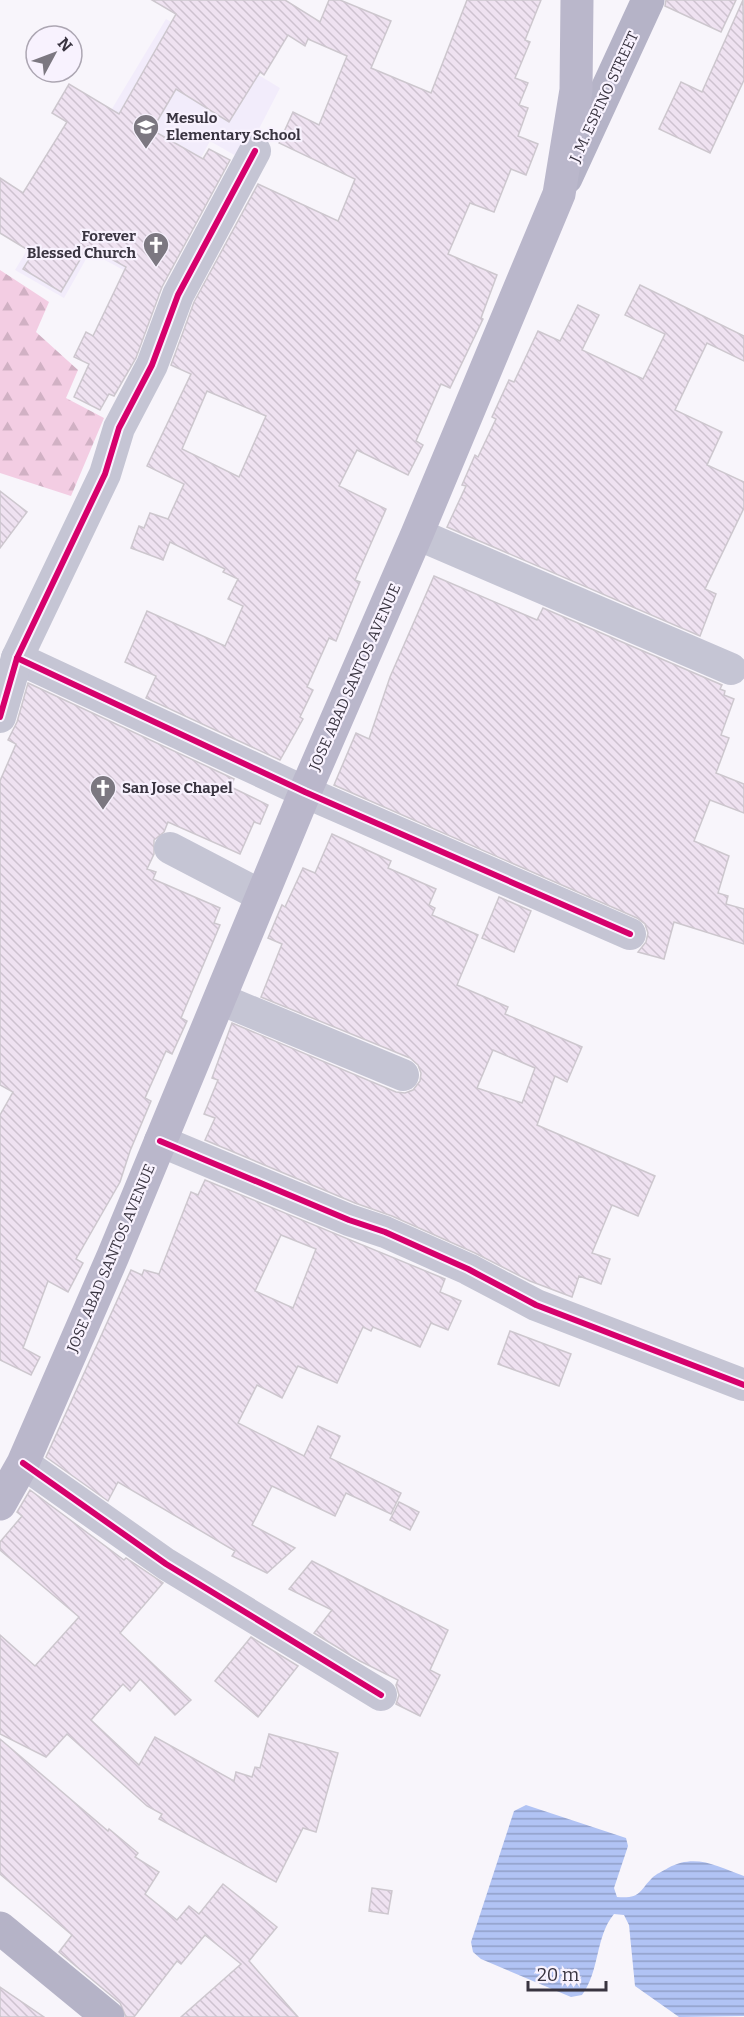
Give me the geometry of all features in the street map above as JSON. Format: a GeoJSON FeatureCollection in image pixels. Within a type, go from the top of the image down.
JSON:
{"type":"FeatureCollection","features":[{"type":"Feature","properties":{"kind":"highway","name":"JOSE ABAD SANTOS AVENUE"},"geometry":{"type":"LineString","coordinates":[[0,1504],[23,1463],[559,194],[576,90],[577,0]]}},
{"type":"Feature","properties":{"kind":"main road","name":"J. M. ESPINO STREET"},"geometry":{"type":"LineString","coordinates":[[559,194],[648,0]]}},
{"type":"Feature","properties":{"kind":"main road"},"geometry":{"type":"LineString","coordinates":[[0,1928],[108,2017]]}},
{"type":"Feature","properties":{"kind":"street"},"geometry":{"type":"LineString","coordinates":[[0,717],[17,657],[105,474],[119,428],[152,365],[178,295],[255,151]]}},
{"type":"Feature","properties":{"kind":"street"},"geometry":{"type":"LineString","coordinates":[[417,534],[731,669]]}},
{"type":"Feature","properties":{"kind":"street"},"geometry":{"type":"LineString","coordinates":[[17,657],[305,792],[630,934]]}},
{"type":"Feature","properties":{"kind":"street"},"geometry":{"type":"LineString","coordinates":[[170,848],[262,896]]}},
{"type":"Feature","properties":{"kind":"street"},"geometry":{"type":"LineString","coordinates":[[220,999],[403,1075]]}},
{"type":"Feature","properties":{"kind":"street"},"geometry":{"type":"LineString","coordinates":[[160,1141],[349,1220],[385,1232],[468,1269],[536,1305],[744,1385]]}},
{"type":"Feature","properties":{"kind":"street"},"geometry":{"type":"LineString","coordinates":[[23,1463],[166,1564],[381,1695]]}},
{"type":"Feature","properties":{"kind":"shaded area","name":"Mesulo Elementary School"},"geometry":{"type":"Polygon","coordinates":[[[166,19],[280,88],[243,160],[210,141],[153,247],[129,273],[90,252],[64,298],[15,270],[166,19]]]}},
{"type":"Feature","properties":{"kind":"green space"},"geometry":{"type":"Polygon","coordinates":[[[0,270],[49,302],[36,332],[78,370],[66,398],[104,418],[71,496],[0,473],[0,270]]]}},
{"type":"Feature","properties":{"kind":"water"},"geometry":{"type":"Polygon","coordinates":[[[526,1805],[626,1838],[628,1846],[614,1888],[617,1897],[635,1895],[655,1875],[687,1862],[697,1861],[715,1865],[744,1876],[744,2016],[679,2017],[635,1986],[629,1925],[624,1915],[614,1914],[608,1923],[592,1975],[582,1995],[571,1997],[481,1959],[473,1952],[471,1942],[514,1811],[526,1805]]]}},
{"type":"Feature","properties":{"kind":"building"},"geometry":{"type":"Polygon","coordinates":[[[152,0],[285,0],[320,22],[329,0],[340,0],[391,21],[371,68],[431,93],[467,0],[541,0],[525,40],[530,42],[515,78],[528,83],[519,105],[528,108],[518,136],[538,144],[526,175],[511,169],[494,212],[470,203],[448,254],[497,275],[481,318],[483,319],[450,388],[441,384],[416,441],[423,445],[408,475],[357,450],[339,486],[386,509],[355,580],[360,582],[336,641],[329,638],[307,687],[313,690],[300,717],[303,719],[280,760],[146,698],[156,676],[125,662],[147,611],[225,646],[243,606],[228,599],[238,579],[223,572],[225,569],[170,542],[163,560],[131,548],[139,526],[144,528],[150,513],[168,519],[184,484],[147,466],[191,374],[171,365],[194,302],[258,184],[338,221],[355,179],[279,143],[293,112],[319,125],[347,56],[308,39],[305,46],[288,35],[264,75],[260,72],[229,122],[176,89],[152,130],[203,159],[209,149],[230,160],[162,287],[136,358],[114,396],[109,394],[100,410],[74,397],[89,364],[74,357],[86,332],[93,336],[126,267],[88,246],[61,292],[23,269],[33,253],[0,233],[0,178],[23,193],[67,122],[52,113],[69,84],[119,114],[176,14],[152,0]],[[207,391],[182,449],[239,477],[266,416],[207,391]]]}},
{"type":"Feature","properties":{"kind":"building"},"geometry":{"type":"Polygon","coordinates":[[[666,0],[736,0],[721,32],[665,6],[666,0]]]}},
{"type":"Feature","properties":{"kind":"building"},"geometry":{"type":"Polygon","coordinates":[[[743,0],[744,80],[710,153],[659,129],[681,82],[702,92],[743,0]]]}},
{"type":"Feature","properties":{"kind":"building"},"geometry":{"type":"Polygon","coordinates":[[[640,285],[744,336],[744,361],[707,343],[675,410],[722,432],[707,465],[744,482],[744,508],[705,589],[716,594],[700,636],[447,527],[466,486],[462,485],[475,455],[478,457],[496,419],[492,417],[509,380],[514,382],[538,331],[560,341],[578,305],[599,315],[582,350],[643,379],[665,334],[625,315],[640,285]]]}},
{"type":"Feature","properties":{"kind":"building"},"geometry":{"type":"Polygon","coordinates":[[[0,491],[27,512],[0,548],[0,491]]]}},
{"type":"Feature","properties":{"kind":"building"},"geometry":{"type":"Polygon","coordinates":[[[434,576],[537,620],[543,608],[722,685],[720,689],[725,691],[724,695],[734,699],[721,735],[729,738],[716,773],[744,784],[744,813],[710,800],[694,841],[729,856],[718,893],[728,896],[726,904],[744,909],[744,944],[674,922],[664,959],[638,952],[646,942],[648,933],[645,924],[637,918],[334,785],[356,733],[369,739],[390,677],[434,576]]]}},
{"type":"Feature","properties":{"kind":"building"},"geometry":{"type":"Polygon","coordinates":[[[28,683],[234,779],[231,787],[268,805],[260,824],[254,822],[240,854],[168,822],[164,832],[154,840],[154,854],[147,869],[156,872],[153,879],[220,908],[214,923],[220,925],[181,1018],[187,1021],[172,1054],[166,1051],[145,1098],[151,1101],[120,1182],[76,1259],[83,1263],[68,1292],[48,1281],[23,1348],[40,1357],[31,1375],[0,1360],[0,1115],[13,1092],[0,1085],[0,781],[16,744],[8,740],[17,722],[28,683]]]}},
{"type":"Feature","properties":{"kind":"building"},"geometry":{"type":"Polygon","coordinates":[[[332,834],[391,861],[388,868],[436,889],[429,905],[435,908],[432,915],[478,935],[457,985],[508,1007],[505,1014],[582,1047],[567,1082],[555,1076],[537,1125],[655,1176],[638,1216],[612,1205],[592,1253],[610,1259],[601,1284],[579,1276],[572,1297],[530,1281],[475,1253],[392,1216],[355,1203],[205,1140],[215,1118],[204,1114],[218,1080],[212,1078],[232,1023],[396,1092],[405,1093],[413,1090],[420,1081],[421,1073],[418,1065],[410,1058],[261,997],[282,944],[268,938],[282,905],[285,907],[303,868],[315,873],[332,834]],[[493,1050],[477,1088],[522,1103],[535,1068],[493,1050]]]}},
{"type":"Feature","properties":{"kind":"building"},"geometry":{"type":"Polygon","coordinates":[[[499,897],[531,911],[514,952],[482,938],[499,897]]]}},
{"type":"Feature","properties":{"kind":"building"},"geometry":{"type":"Polygon","coordinates":[[[205,1180],[445,1279],[440,1292],[461,1301],[448,1330],[431,1323],[420,1347],[373,1327],[371,1331],[363,1327],[337,1383],[298,1366],[282,1398],[257,1385],[238,1423],[304,1456],[318,1426],[340,1436],[330,1458],[401,1493],[391,1514],[346,1493],[335,1516],[272,1486],[252,1525],[295,1548],[267,1573],[232,1556],[235,1551],[118,1482],[108,1501],[46,1457],[131,1270],[142,1275],[144,1270],[159,1274],[191,1192],[198,1195],[205,1180]],[[281,1235],[255,1291],[293,1308],[316,1249],[281,1235]]]}},
{"type":"Feature","properties":{"kind":"building"},"geometry":{"type":"Polygon","coordinates":[[[510,1331],[571,1354],[559,1386],[498,1364],[510,1331]]]}},
{"type":"Feature","properties":{"kind":"building"},"geometry":{"type":"Polygon","coordinates":[[[30,1490],[124,1560],[126,1558],[163,1583],[120,1633],[191,1700],[175,1715],[140,1679],[130,1691],[123,1684],[91,1720],[139,1765],[155,1737],[234,1781],[236,1772],[252,1777],[255,1767],[260,1768],[269,1734],[338,1753],[316,1832],[303,1828],[276,1882],[159,1819],[162,1814],[147,1806],[67,1734],[46,1757],[0,1734],[0,1635],[35,1666],[79,1617],[0,1550],[0,1542],[22,1516],[17,1512],[30,1490]]]}},
{"type":"Feature","properties":{"kind":"building"},"geometry":{"type":"Polygon","coordinates":[[[399,1502],[419,1512],[410,1530],[390,1520],[399,1502]]]}},
{"type":"Feature","properties":{"kind":"building"},"geometry":{"type":"Polygon","coordinates":[[[312,1561],[448,1630],[430,1670],[440,1675],[420,1716],[396,1704],[399,1695],[396,1685],[398,1680],[360,1661],[314,1633],[332,1610],[289,1589],[312,1561]]]}},
{"type":"Feature","properties":{"kind":"building"},"geometry":{"type":"Polygon","coordinates":[[[251,1637],[298,1666],[258,1717],[215,1681],[251,1637]]]}},
{"type":"Feature","properties":{"kind":"building"},"geometry":{"type":"Polygon","coordinates":[[[0,1739],[108,1831],[109,1829],[138,1853],[135,1857],[159,1872],[145,1894],[177,1920],[189,1906],[199,1914],[223,1884],[277,1927],[249,1961],[298,2017],[181,2017],[241,1964],[205,1935],[181,1964],[177,1961],[134,2017],[126,2017],[120,2003],[59,1952],[72,1935],[0,1874],[0,1739]]]}},
{"type":"Feature","properties":{"kind":"building"},"geometry":{"type":"Polygon","coordinates":[[[372,1888],[392,1891],[388,1914],[369,1911],[372,1888]]]}},
{"type":"Feature","properties":{"kind":"building"},"geometry":{"type":"Polygon","coordinates":[[[0,1987],[44,2017],[0,2017],[0,1987]]]}},
{"type":"Feature","properties":{"kind":"cycle path"},"geometry":{"type":"LineString","coordinates":[[0,717],[17,658],[105,474],[119,428],[152,365],[178,295],[255,151]]}},
{"type":"Feature","properties":{"kind":"cycle path"},"geometry":{"type":"LineString","coordinates":[[17,658],[305,792],[630,934]]}},
{"type":"Feature","properties":{"kind":"cycle path"},"geometry":{"type":"LineString","coordinates":[[160,1141],[349,1220],[385,1232],[468,1269],[536,1305],[744,1385]]}},
{"type":"Feature","properties":{"kind":"cycle path"},"geometry":{"type":"LineString","coordinates":[[23,1463],[166,1564],[381,1695]]}},
{"type":"Feature","properties":{"kind":"place","name":"Mesulo Elementary School"},"geometry":{"type":"Point","coordinates":[146,150]}},
{"type":"Feature","properties":{"kind":"place","name":"Forever Blessed Church"},"geometry":{"type":"Point","coordinates":[156,268]}},
{"type":"Feature","properties":{"kind":"place","name":"San Jose Chapel"},"geometry":{"type":"Point","coordinates":[103,811]}}]}
